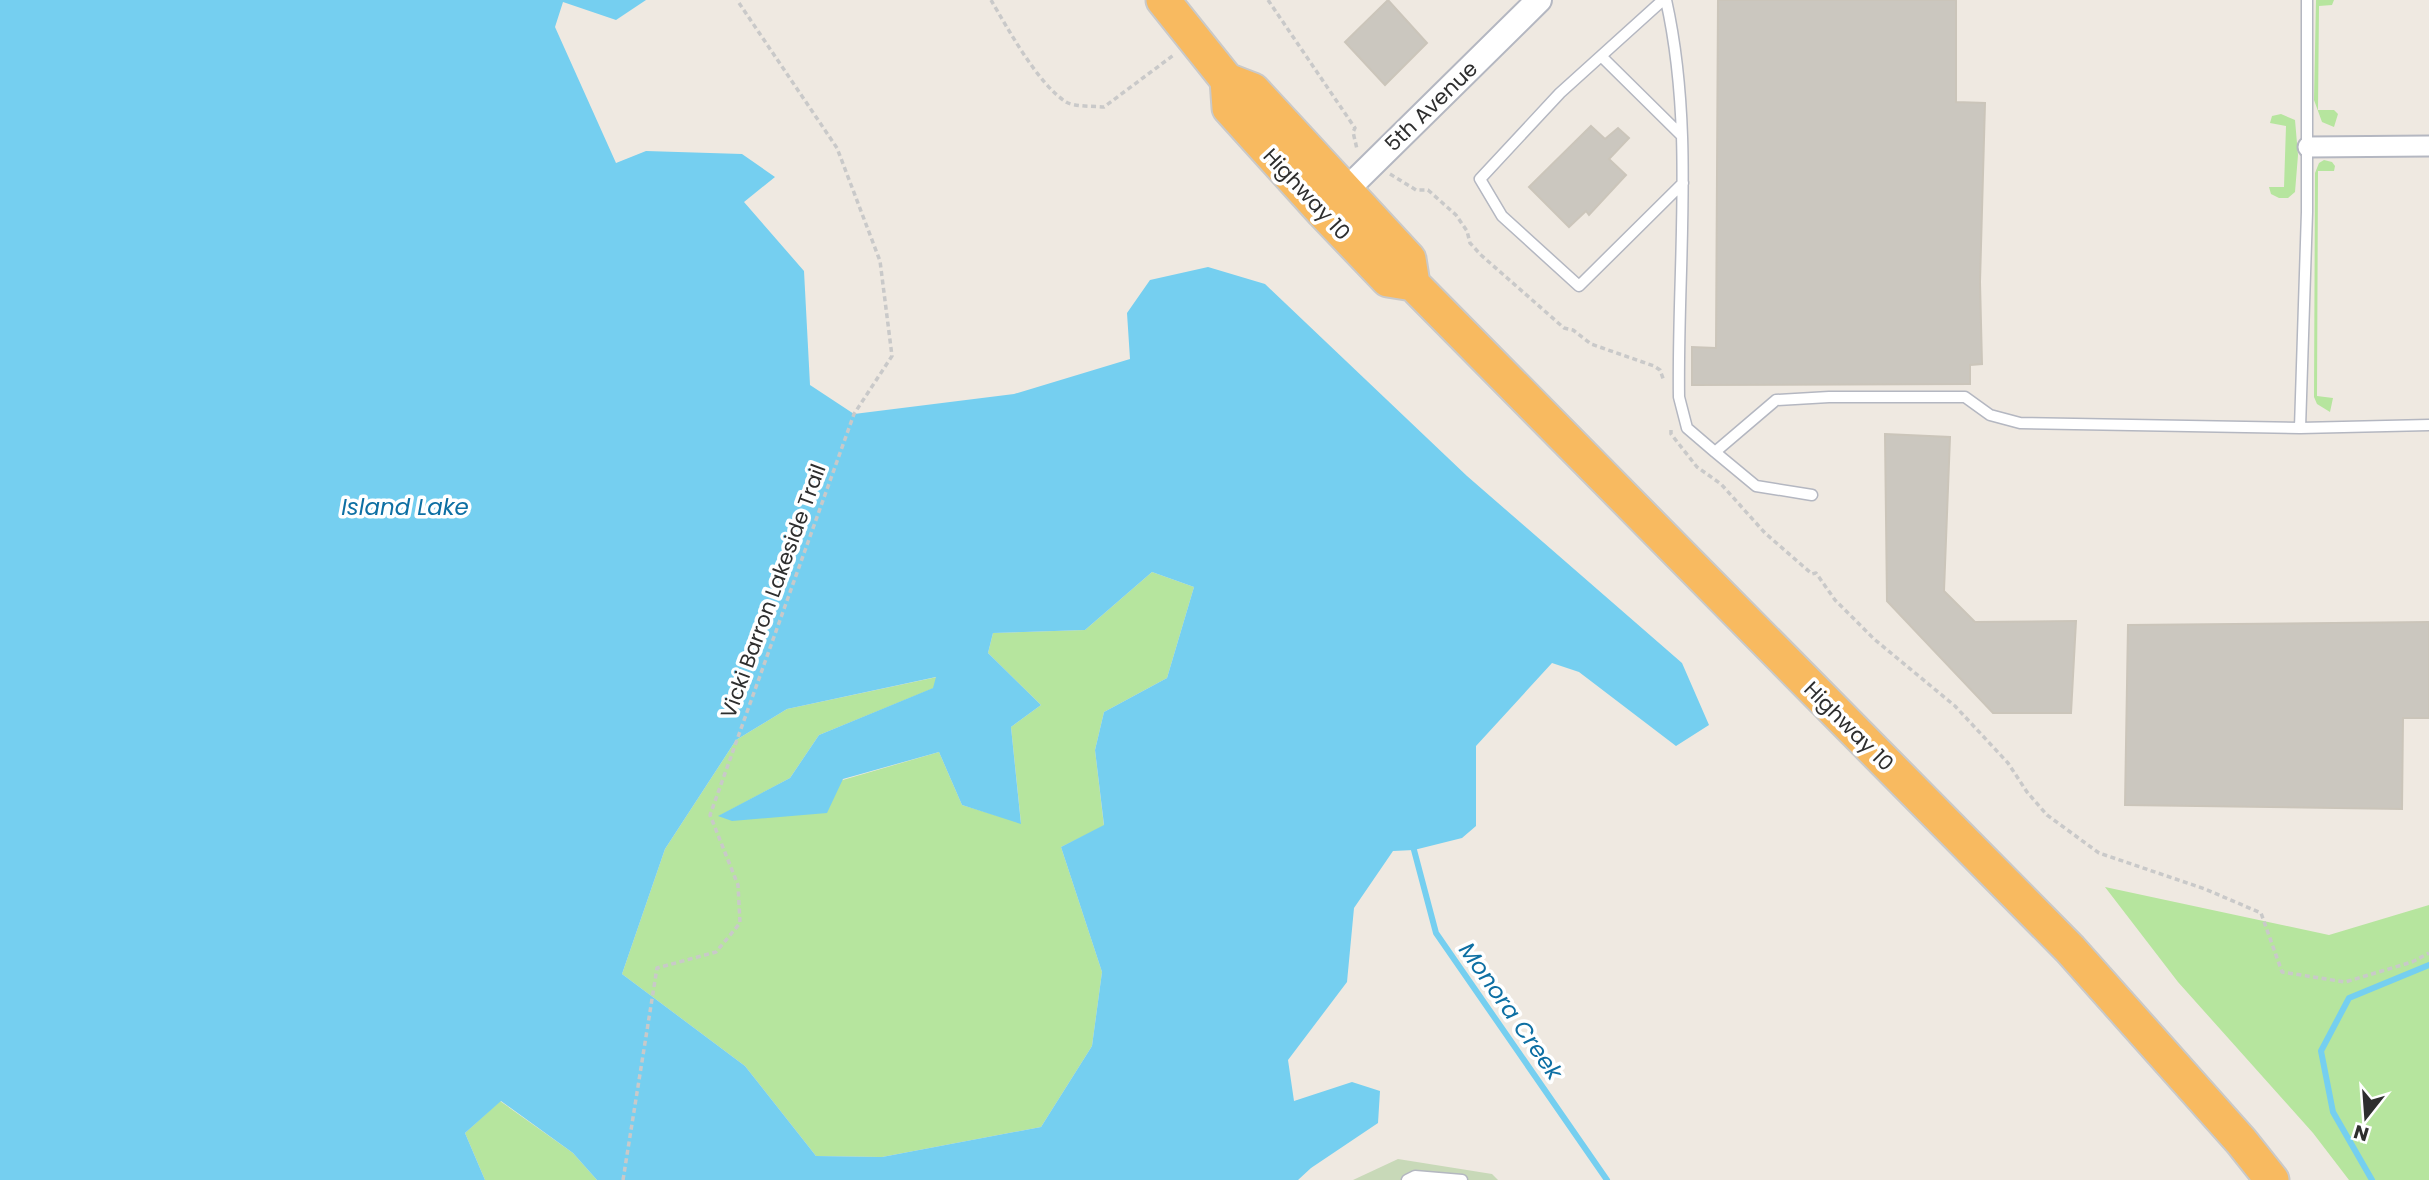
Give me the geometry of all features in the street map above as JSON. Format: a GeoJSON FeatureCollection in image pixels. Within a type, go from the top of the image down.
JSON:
{"type":"FeatureCollection","features":[{"type":"Feature","properties":{"kind":"highway","name":"Highway 10"},"geometry":{"type":"LineString","coordinates":[[1163,0],[1227,80],[1253,90],[1334,202],[1409,258],[1413,284],[2070,949],[2241,1141],[2272,1180]]}},
{"type":"Feature","properties":{"kind":"street","name":"5th Avenue"},"geometry":{"type":"LineString","coordinates":[[1334,202],[1539,0]]}},
{"type":"Feature","properties":{"kind":"street"},"geometry":{"type":"LineString","coordinates":[[2308,147],[2429,146]]}},
{"type":"Feature","properties":{"kind":"lane"},"geometry":{"type":"LineString","coordinates":[[1683,183],[1579,286],[1502,216],[1480,179],[1560,93],[1664,0],[1672,29],[1682,136],[1683,183],[1679,397],[1687,428],[1756,486],[1812,495]]}},
{"type":"Feature","properties":{"kind":"lane"},"geometry":{"type":"LineString","coordinates":[[2300,428],[2308,147],[2307,0]]}},
{"type":"Feature","properties":{"kind":"lane"},"geometry":{"type":"LineString","coordinates":[[1601,56],[1682,136]]}},
{"type":"Feature","properties":{"kind":"lane"},"geometry":{"type":"LineString","coordinates":[[1715,452],[1776,400],[1829,397],[1965,397],[1990,415],[2020,423],[2300,428],[2429,425]]}},
{"type":"Feature","properties":{"kind":"lane"},"geometry":{"type":"LineString","coordinates":[[1407,1180],[1415,1176],[1462,1180]]}},
{"type":"Feature","properties":{"kind":"path","name":"Vicki Barron Lakeside Trail"},"geometry":{"type":"LineString","coordinates":[[623,1180],[657,968],[716,951],[740,923],[738,885],[710,815],[854,414],[892,356],[880,261],[837,148],[737,0]]}},
{"type":"Feature","properties":{"kind":"path"},"geometry":{"type":"LineString","coordinates":[[990,0],[1047,86],[1068,103],[1104,107],[1193,40]]}},
{"type":"Feature","properties":{"kind":"path"},"geometry":{"type":"LineString","coordinates":[[1268,0],[1355,128],[1353,132],[1358,152],[1416,190],[1428,190],[1456,215],[1467,231],[1470,243],[1481,255],[1564,328],[1573,330],[1591,344],[1654,366],[1660,370],[1665,387]]}},
{"type":"Feature","properties":{"kind":"path"},"geometry":{"type":"LineString","coordinates":[[1670,422],[1671,434],[1698,467],[1721,484],[1765,533],[1812,574],[1816,573],[1835,600],[1874,639],[1955,705],[2008,763],[2027,792],[2047,815],[2099,853],[2205,889],[2260,913],[2282,972],[2345,982],[2412,962],[2429,953]]}},
{"type":"Feature","properties":{"kind":"green space"},"geometry":{"type":"Polygon","coordinates":[[[2316,0],[2334,0],[2332,5],[2319,6],[2318,110],[2334,110],[2338,114],[2334,127],[2322,122],[2314,100],[2316,0]]]}},
{"type":"Feature","properties":{"kind":"green space"},"geometry":{"type":"Polygon","coordinates":[[[2281,114],[2295,120],[2298,155],[2295,192],[2288,198],[2271,194],[2269,187],[2284,187],[2286,126],[2270,123],[2272,116],[2281,114]]]}},
{"type":"Feature","properties":{"kind":"green space"},"geometry":{"type":"Polygon","coordinates":[[[2324,160],[2335,166],[2334,171],[2318,171],[2317,396],[2333,398],[2330,412],[2317,404],[2314,397],[2315,173],[2319,163],[2324,160]]]}},
{"type":"Feature","properties":{"kind":"green space"},"geometry":{"type":"Polygon","coordinates":[[[1152,572],[1194,587],[1167,678],[1104,712],[1095,750],[1104,826],[1061,847],[1102,972],[1092,1046],[1041,1127],[882,1157],[816,1156],[745,1066],[622,974],[665,849],[736,740],[787,709],[937,677],[934,688],[819,735],[790,778],[719,816],[939,752],[962,805],[1021,823],[1011,727],[1041,705],[988,653],[993,633],[1085,630],[1152,572]]]}},
{"type":"Feature","properties":{"kind":"green space"},"geometry":{"type":"Polygon","coordinates":[[[2105,887],[2329,935],[2429,905],[2429,1180],[2349,1180],[2313,1133],[2178,982],[2105,887]]]}},
{"type":"Feature","properties":{"kind":"green space"},"geometry":{"type":"Polygon","coordinates":[[[500,1101],[573,1153],[597,1180],[485,1180],[465,1133],[500,1101]]]}},
{"type":"Feature","properties":{"kind":"green space"},"geometry":{"type":"Polygon","coordinates":[[[1398,1159],[1492,1174],[1498,1180],[1353,1180],[1398,1159]]]}},
{"type":"Feature","properties":{"kind":"water","name":"Island Lake"},"geometry":{"type":"Polygon","coordinates":[[[0,0],[646,0],[616,20],[563,2],[555,27],[616,163],[646,151],[742,154],[775,177],[744,202],[804,271],[810,385],[854,414],[1014,394],[1130,359],[1127,313],[1150,280],[1208,267],[1265,284],[1467,476],[1682,663],[1709,725],[1676,746],[1579,672],[1552,663],[1476,746],[1476,826],[1462,838],[1414,850],[1393,851],[1354,908],[1347,982],[1288,1060],[1294,1101],[1352,1082],[1380,1091],[1378,1123],[1311,1168],[1298,1180],[597,1180],[573,1153],[501,1101],[465,1133],[485,1180],[0,1180],[0,0]],[[1152,572],[1085,630],[993,633],[988,653],[1041,705],[1011,727],[1021,824],[962,805],[939,752],[843,779],[827,813],[732,821],[718,816],[790,778],[819,735],[933,688],[936,677],[787,709],[736,740],[665,849],[622,974],[745,1066],[816,1156],[882,1157],[1041,1127],[1092,1046],[1102,972],[1061,847],[1104,825],[1095,750],[1104,712],[1167,678],[1194,587],[1152,572]]]}},
{"type":"Feature","properties":{"kind":"building"},"geometry":{"type":"Polygon","coordinates":[[[1388,0],[1427,43],[1385,85],[1345,42],[1388,0]]]}},
{"type":"Feature","properties":{"kind":"building"},"geometry":{"type":"Polygon","coordinates":[[[1718,0],[1956,0],[1956,102],[1985,103],[1980,282],[1982,364],[1970,365],[1970,384],[1692,385],[1692,347],[1716,348],[1718,0]]]}},
{"type":"Feature","properties":{"kind":"building"},"geometry":{"type":"Polygon","coordinates":[[[1591,126],[1605,139],[1618,128],[1629,138],[1609,159],[1626,175],[1589,215],[1586,211],[1569,227],[1529,187],[1591,126]]]}},
{"type":"Feature","properties":{"kind":"building"},"geometry":{"type":"Polygon","coordinates":[[[1885,434],[1950,437],[1944,591],[1975,622],[2076,621],[2071,713],[1993,713],[1887,601],[1885,434]]]}},
{"type":"Feature","properties":{"kind":"building"},"geometry":{"type":"Polygon","coordinates":[[[2429,622],[2429,718],[2403,718],[2402,809],[2125,805],[2128,625],[2429,622]]]}},
{"type":"Feature","properties":{"kind":"waterway","name":"Monora Creek"},"geometry":{"type":"LineString","coordinates":[[1414,850],[1436,933],[1607,1180]]}},
{"type":"Feature","properties":{"kind":"waterway"},"geometry":{"type":"LineString","coordinates":[[2372,1180],[2333,1112],[2321,1051],[2349,998],[2429,965]]}}]}
